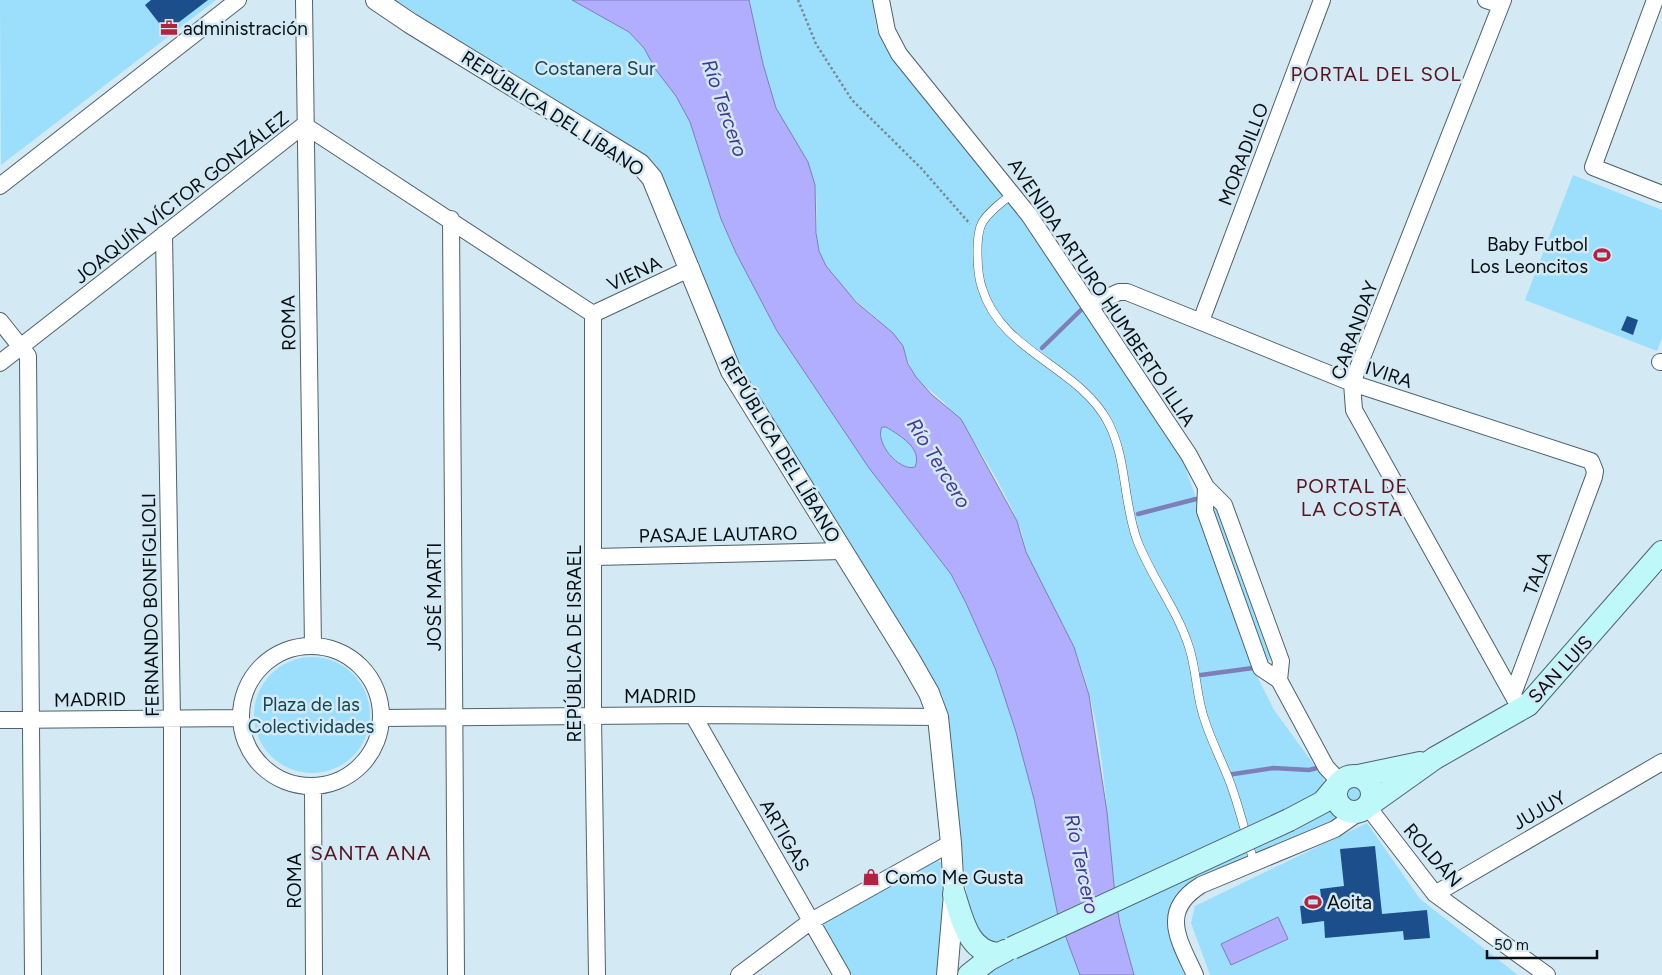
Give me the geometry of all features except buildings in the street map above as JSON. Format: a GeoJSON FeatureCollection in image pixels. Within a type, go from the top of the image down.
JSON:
{"type":"FeatureCollection","features":[{"type":"Feature","properties":{"kind":"main road","name":"SAN LUIS"},"geometry":{"type":"LineString","coordinates":[[1361,808],[1517,702],[1537,697],[1662,552]]}},
{"type":"Feature","properties":{"kind":"main road","name":"SAN LUIS"},"geometry":{"type":"LineString","coordinates":[[1346,781],[1435,758]]}},
{"type":"Feature","properties":{"kind":"main road"},"geometry":{"type":"LineString","coordinates":[[1346,781],[1336,799],[1339,805],[1361,808]]}},
{"type":"Feature","properties":{"kind":"main road"},"geometry":{"type":"LineString","coordinates":[[969,975],[1006,950],[1314,808],[1346,781],[1368,781],[1372,788],[1372,798],[1361,808],[1328,805],[1314,808]]}},
{"type":"Feature","properties":{"kind":"main road"},"geometry":{"type":"LineString","coordinates":[[954,894],[974,942],[984,950],[1006,950]]}},
{"type":"Feature","properties":{"kind":"street"},"geometry":{"type":"LineString","coordinates":[[0,186],[238,0]]}},
{"type":"Feature","properties":{"kind":"street","name":"ROMA"},"geometry":{"type":"LineString","coordinates":[[304,0],[304,125],[313,646]]}},
{"type":"Feature","properties":{"kind":"street","name":"REPÚBLICA DEL LÍBANO"},"geometry":{"type":"LineString","coordinates":[[376,0],[410,23],[640,164],[652,178],[691,268],[731,371],[909,658],[929,693],[938,717],[952,843],[954,894],[947,975]]}},
{"type":"Feature","properties":{"kind":"street","name":"AVENIDA ARTURO HUMBERTO ILLIA"},"geometry":{"type":"LineString","coordinates":[[881,0],[887,31],[899,54],[1013,192],[1090,304],[1189,455],[1206,487],[1205,511],[1261,668],[1279,680],[1326,767],[1346,781]]}},
{"type":"Feature","properties":{"kind":"street","name":"MORADILLO"},"geometry":{"type":"LineString","coordinates":[[1201,321],[1322,0]]}},
{"type":"Feature","properties":{"kind":"street"},"geometry":{"type":"LineString","coordinates":[[1655,0],[1655,22],[1593,167],[1662,194]]}},
{"type":"Feature","properties":{"kind":"street","name":"CARANDAY"},"geometry":{"type":"LineString","coordinates":[[1497,2],[1352,383],[1354,410],[1517,702]]}},
{"type":"Feature","properties":{"kind":"street","name":"JOAQUÍN VÍCTOR GONZÁLEZ"},"geometry":{"type":"LineString","coordinates":[[0,363],[304,125],[451,219],[593,314]]}},
{"type":"Feature","properties":{"kind":"street","name":"JOSÉ MARTI"},"geometry":{"type":"LineString","coordinates":[[451,219],[456,975]]}},
{"type":"Feature","properties":{"kind":"street","name":"FERNANDO BONFIGLIOLI"},"geometry":{"type":"LineString","coordinates":[[164,234],[172,718],[172,975]]}},
{"type":"Feature","properties":{"kind":"street","name":"VIENA"},"geometry":{"type":"LineString","coordinates":[[593,314],[691,268]]}},
{"type":"Feature","properties":{"kind":"street","name":"IVIRA"},"geometry":{"type":"LineString","coordinates":[[1090,304],[1119,292],[1127,292],[1352,383],[1586,458],[1594,466]]}},
{"type":"Feature","properties":{"kind":"street","name":"REPÚBLICA DE ISRAEL"},"geometry":{"type":"LineString","coordinates":[[593,314],[595,556],[593,716],[597,975]]}},
{"type":"Feature","properties":{"kind":"street"},"geometry":{"type":"LineString","coordinates":[[0,321],[28,356],[29,720],[33,975]]}},
{"type":"Feature","properties":{"kind":"street","name":"TALA"},"geometry":{"type":"LineString","coordinates":[[1517,702],[1594,477],[1594,466]]}},
{"type":"Feature","properties":{"kind":"street","name":"PASAJE LAUTARO"},"geometry":{"type":"LineString","coordinates":[[595,556],[842,551]]}},
{"type":"Feature","properties":{"kind":"street"},"geometry":{"type":"LineString","coordinates":[[313,646],[339,651],[354,660],[366,672],[375,686],[381,701],[382,718],[375,747],[361,766],[343,779],[313,786],[295,785],[278,778],[263,767],[247,744],[240,718],[242,700],[249,683],[259,668],[273,657],[289,649],[313,646]]}},
{"type":"Feature","properties":{"kind":"street","name":"MADRID"},"geometry":{"type":"LineString","coordinates":[[382,718],[593,716],[938,717]]}},
{"type":"Feature","properties":{"kind":"street","name":"ARTIGAS"},"geometry":{"type":"LineString","coordinates":[[693,716],[842,975]]}},
{"type":"Feature","properties":{"kind":"street","name":"MADRID"},"geometry":{"type":"LineString","coordinates":[[0,720],[240,718]]}},
{"type":"Feature","properties":{"kind":"street","name":"JUJUY"},"geometry":{"type":"LineString","coordinates":[[1435,894],[1662,762]]}},
{"type":"Feature","properties":{"kind":"street","name":"ROMA"},"geometry":{"type":"LineString","coordinates":[[313,786],[314,975]]}},
{"type":"Feature","properties":{"kind":"street"},"geometry":{"type":"LineString","coordinates":[[1195,975],[1177,934],[1175,916],[1187,895],[1201,885],[1335,829],[1361,808]]}},
{"type":"Feature","properties":{"kind":"street","name":"ROLDÁN"},"geometry":{"type":"LineString","coordinates":[[1361,808],[1435,894],[1547,975]]}},
{"type":"Feature","properties":{"kind":"street"},"geometry":{"type":"LineString","coordinates":[[739,975],[811,921],[952,843]]}},
{"type":"Feature","properties":{"kind":"lane"},"geometry":{"type":"LineString","coordinates":[[1013,192],[983,222],[978,236],[981,286],[996,315],[1029,352],[1085,392],[1107,421],[1115,438],[1137,538],[1148,567],[1179,623],[1190,648],[1204,720],[1232,787],[1254,862]]}},
{"type":"Feature","properties":{"kind":"path"},"geometry":{"type":"LineString","coordinates":[[798,0],[816,44],[852,100],[953,202],[978,236]]}},
{"type":"Feature","properties":{"kind":"green space"},"geometry":{"type":"Polygon","coordinates":[[[0,0],[216,0],[1,165],[0,0]]]}},
{"type":"Feature","properties":{"kind":"green space","name":"Costanera Sur"},"geometry":{"type":"Polygon","coordinates":[[[395,0],[572,0],[629,32],[644,48],[656,70],[676,96],[690,122],[721,219],[736,253],[777,331],[869,468],[951,574],[966,603],[995,668],[1016,732],[1034,799],[1058,916],[1003,945],[987,938],[978,928],[967,898],[949,723],[942,695],[744,376],[733,355],[699,264],[657,166],[643,155],[395,0]]]}},
{"type":"Feature","properties":{"kind":"green space"},"geometry":{"type":"Polygon","coordinates":[[[749,0],[872,0],[877,31],[890,55],[1007,198],[1182,458],[1252,658],[1253,668],[1274,710],[1323,777],[1330,810],[1336,817],[1335,822],[1180,894],[1190,975],[1134,975],[1117,906],[1098,737],[1084,675],[1073,646],[1032,566],[1022,533],[1009,502],[979,450],[948,407],[917,378],[901,344],[883,324],[843,288],[826,266],[818,246],[817,203],[814,182],[807,163],[777,110],[767,84],[749,0]]]}},
{"type":"Feature","properties":{"kind":"green space","name":"Baby Futbol Los Leoncitos"},"geometry":{"type":"Polygon","coordinates":[[[1573,175],[1662,210],[1662,338],[1657,351],[1525,300],[1573,175]]]}},
{"type":"Feature","properties":{"kind":"green space"},"geometry":{"type":"Polygon","coordinates":[[[882,427],[886,427],[897,434],[913,448],[917,460],[915,467],[902,465],[885,448],[880,433],[882,427]]]}},
{"type":"Feature","properties":{"kind":"green space"},"geometry":{"type":"Polygon","coordinates":[[[1215,509],[1218,510],[1272,658],[1269,661],[1267,661],[1212,512],[1215,509]]]}},
{"type":"Feature","properties":{"kind":"green space","name":"Plaza de las Colectividades"},"geometry":{"type":"Polygon","coordinates":[[[312,657],[334,661],[344,666],[353,674],[361,683],[366,693],[370,715],[366,737],[361,747],[353,756],[344,764],[334,769],[312,773],[290,769],[280,764],[271,756],[263,747],[258,737],[254,715],[258,693],[263,683],[271,674],[280,666],[290,661],[312,657]]]}},
{"type":"Feature","properties":{"kind":"green space"},"geometry":{"type":"Polygon","coordinates":[[[1354,783],[1362,787],[1366,795],[1362,803],[1354,807],[1346,803],[1342,795],[1346,787],[1354,783]]]}},
{"type":"Feature","properties":{"kind":"green space","name":"Aoita"},"geometry":{"type":"Polygon","coordinates":[[[1367,823],[1420,899],[1518,975],[1210,975],[1191,923],[1195,906],[1367,823]]]}},
{"type":"Feature","properties":{"kind":"green space"},"geometry":{"type":"Polygon","coordinates":[[[936,859],[942,864],[943,917],[937,975],[848,975],[823,928],[825,920],[936,859]]]}},
{"type":"Feature","properties":{"kind":"green space"},"geometry":{"type":"Polygon","coordinates":[[[1064,931],[1080,975],[980,975],[1064,931]]]}},
{"type":"Feature","properties":{"kind":"water","name":"Río Tercero"},"geometry":{"type":"Polygon","coordinates":[[[572,0],[749,0],[763,64],[776,108],[808,162],[815,185],[816,233],[819,251],[826,266],[856,302],[893,333],[903,346],[908,364],[916,377],[931,394],[961,419],[1017,521],[1026,552],[1074,647],[1089,695],[1107,812],[1115,895],[1120,924],[1134,975],[1080,975],[1058,916],[1034,799],[1016,732],[995,668],[966,603],[951,574],[869,468],[777,331],[736,253],[721,219],[690,122],[676,96],[656,70],[644,48],[629,32],[572,0]],[[882,427],[880,433],[885,448],[902,465],[915,467],[917,460],[913,448],[903,438],[886,427],[882,427]]]}},
{"type":"Feature","properties":{"kind":"water"},"geometry":{"type":"Polygon","coordinates":[[[1278,917],[1288,939],[1231,965],[1221,944],[1278,917]]]}},
{"type":"Feature","properties":{"kind":"waterway"},"geometry":{"type":"LineString","coordinates":[[1042,348],[1083,308]]}},
{"type":"Feature","properties":{"kind":"waterway"},"geometry":{"type":"LineString","coordinates":[[1138,514],[1196,499]]}},
{"type":"Feature","properties":{"kind":"waterway"},"geometry":{"type":"LineString","coordinates":[[1201,675],[1253,668]]}},
{"type":"Feature","properties":{"kind":"waterway"},"geometry":{"type":"LineString","coordinates":[[1227,775],[1273,768],[1309,770],[1317,768]]}},
{"type":"Feature","properties":{"kind":"place","name":"administración"},"geometry":{"type":"Point","coordinates":[169,28]}},
{"type":"Feature","properties":{"kind":"place","name":"Baby Futbol Los Leoncitos"},"geometry":{"type":"Point","coordinates":[1602,255]}},
{"type":"Feature","properties":{"kind":"place","name":"Como Me Gusta"},"geometry":{"type":"Point","coordinates":[871,877]}},
{"type":"Feature","properties":{"kind":"place","name":"Aoita"},"geometry":{"type":"Point","coordinates":[1313,902]}},
{"type":"Feature","properties":{"kind":"district","name":"PORTAL DEL SOL"},"geometry":{"type":"Point","coordinates":[1376,74]}},
{"type":"Feature","properties":{"kind":"district","name":"PORTAL DE LA COSTA"},"geometry":{"type":"Point","coordinates":[1352,498]}},
{"type":"Feature","properties":{"kind":"district","name":"SANTA ANA"},"geometry":{"type":"Point","coordinates":[371,853]}}]}
